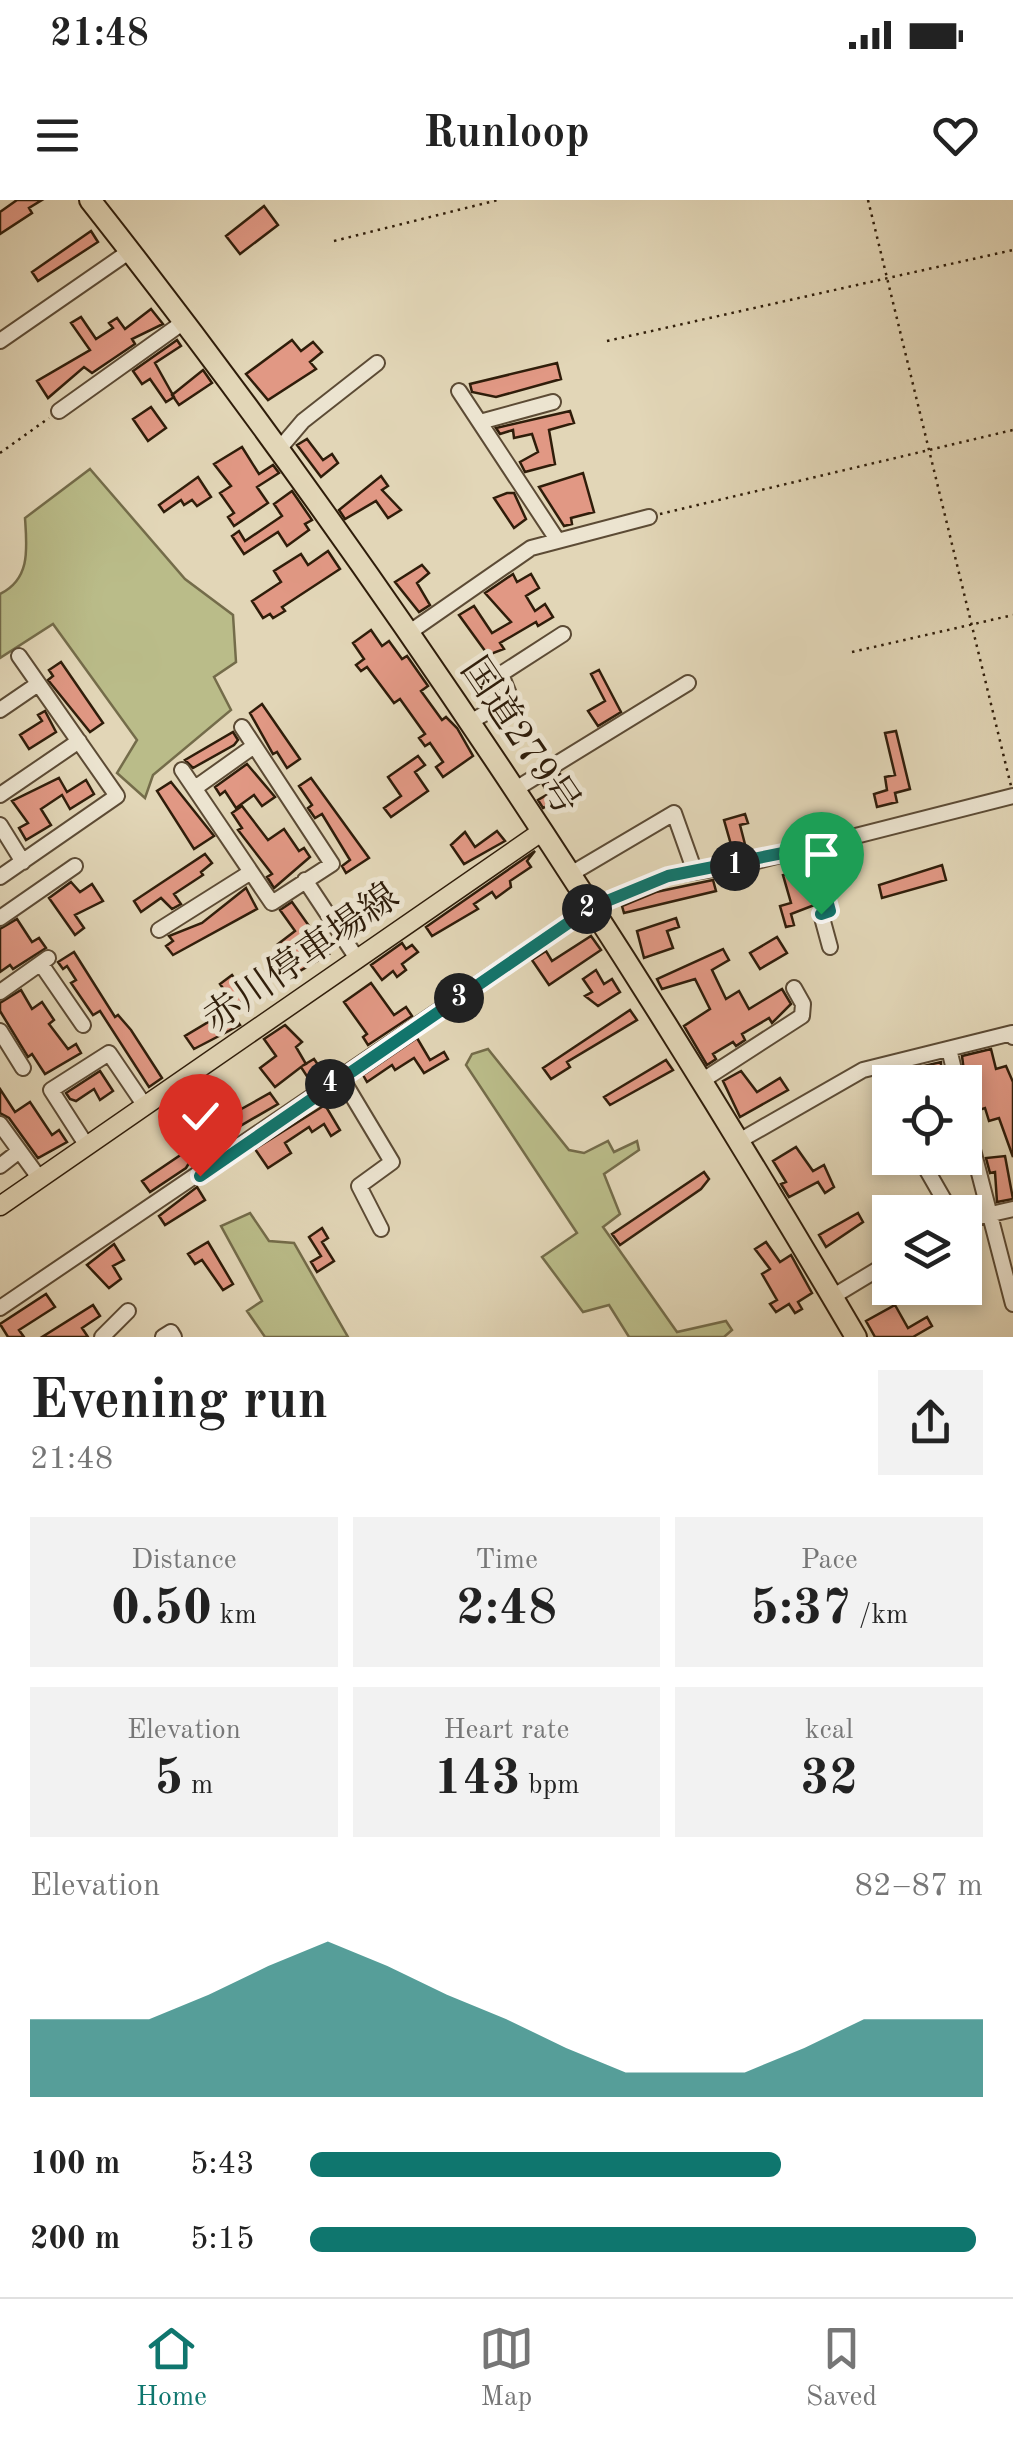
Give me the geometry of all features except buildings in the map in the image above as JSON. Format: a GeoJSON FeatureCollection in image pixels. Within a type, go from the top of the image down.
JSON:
{"type":"FeatureCollection","features":[{"type":"Feature","properties":{"kind":"highway","name":"国道279号"},"geometry":{"type":"LineString","coordinates":[[90,200],[280,448],[514,790],[739,1140],[856,1337]]}},
{"type":"Feature","properties":{"kind":"main road","name":"赤川停車場線"},"geometry":{"type":"LineString","coordinates":[[0,1206],[542,832]]}},
{"type":"Feature","properties":{"kind":"street"},"geometry":{"type":"LineString","coordinates":[[0,341],[130,251]]}},
{"type":"Feature","properties":{"kind":"street"},"geometry":{"type":"LineString","coordinates":[[59,411],[185,321]]}},
{"type":"Feature","properties":{"kind":"street"},"geometry":{"type":"LineString","coordinates":[[280,448],[303,421],[377,364]]}},
{"type":"Feature","properties":{"kind":"street"},"geometry":{"type":"LineString","coordinates":[[459,391],[556,538]]}},
{"type":"Feature","properties":{"kind":"street"},"geometry":{"type":"LineString","coordinates":[[480,422],[553,402]]}},
{"type":"Feature","properties":{"kind":"street"},"geometry":{"type":"LineString","coordinates":[[407,634],[531,548],[556,538],[649,517]]}},
{"type":"Feature","properties":{"kind":"street"},"geometry":{"type":"LineString","coordinates":[[468,723],[512,699],[501,674],[564,634]]}},
{"type":"Feature","properties":{"kind":"street"},"geometry":{"type":"LineString","coordinates":[[0,877],[116,796],[19,656]]}},
{"type":"Feature","properties":{"kind":"street"},"geometry":{"type":"LineString","coordinates":[[0,710],[38,684]]}},
{"type":"Feature","properties":{"kind":"street"},"geometry":{"type":"LineString","coordinates":[[514,790],[688,684]]}},
{"type":"Feature","properties":{"kind":"street"},"geometry":{"type":"LineString","coordinates":[[182,770],[272,902],[332,864],[242,726]]}},
{"type":"Feature","properties":{"kind":"street"},"geometry":{"type":"LineString","coordinates":[[0,795],[79,741]]}},
{"type":"Feature","properties":{"kind":"street"},"geometry":{"type":"LineString","coordinates":[[195,788],[254,746]]}},
{"type":"Feature","properties":{"kind":"street"},"geometry":{"type":"LineString","coordinates":[[0,1308],[590,908],[639,884],[813,847],[1013,796]]}},
{"type":"Feature","properties":{"kind":"street"},"geometry":{"type":"LineString","coordinates":[[569,875],[674,813],[695,872]]}},
{"type":"Feature","properties":{"kind":"street"},"geometry":{"type":"LineString","coordinates":[[0,824],[24,862]]}},
{"type":"Feature","properties":{"kind":"street"},"geometry":{"type":"LineString","coordinates":[[813,847],[830,911],[821,914],[830,947]]}},
{"type":"Feature","properties":{"kind":"street"},"geometry":{"type":"LineString","coordinates":[[0,918],[75,866]]}},
{"type":"Feature","properties":{"kind":"street"},"geometry":{"type":"LineString","coordinates":[[159,930],[251,872]]}},
{"type":"Feature","properties":{"kind":"street"},"geometry":{"type":"LineString","coordinates":[[305,880],[358,960]]}},
{"type":"Feature","properties":{"kind":"street"},"geometry":{"type":"LineString","coordinates":[[0,992],[45,961],[83,1026]]}},
{"type":"Feature","properties":{"kind":"street"},"geometry":{"type":"LineString","coordinates":[[700,1082],[802,1016],[803,1004],[794,988]]}},
{"type":"Feature","properties":{"kind":"street"},"geometry":{"type":"LineString","coordinates":[[0,1031],[22,1068]]}},
{"type":"Feature","properties":{"kind":"street"},"geometry":{"type":"LineString","coordinates":[[739,1140],[862,1070],[1012,1034],[1013,1037]]}},
{"type":"Feature","properties":{"kind":"street"},"geometry":{"type":"LineString","coordinates":[[949,1048],[953,1065]]}},
{"type":"Feature","properties":{"kind":"street"},"geometry":{"type":"LineString","coordinates":[[87,1146],[51,1090],[109,1053],[145,1106]]}},
{"type":"Feature","properties":{"kind":"street"},"geometry":{"type":"LineString","coordinates":[[341,1076],[392,1162],[359,1186],[359,1194],[381,1229]]}},
{"type":"Feature","properties":{"kind":"street"},"geometry":{"type":"LineString","coordinates":[[2,1131],[40,1179]]}},
{"type":"Feature","properties":{"kind":"street"},"geometry":{"type":"LineString","coordinates":[[0,1166],[18,1152]]}},
{"type":"Feature","properties":{"kind":"street"},"geometry":{"type":"LineString","coordinates":[[978,1175],[1013,1304]]}},
{"type":"Feature","properties":{"kind":"street"},"geometry":{"type":"LineString","coordinates":[[982,1216],[1013,1209]]}},
{"type":"Feature","properties":{"kind":"street"},"geometry":{"type":"LineString","coordinates":[[832,1297],[872,1273]]}},
{"type":"Feature","properties":{"kind":"street"},"geometry":{"type":"LineString","coordinates":[[102,1337],[121,1323],[128,1311]]}},
{"type":"Feature","properties":{"kind":"street"},"geometry":{"type":"LineString","coordinates":[[164,1337],[170,1332],[174,1337]]}},
{"type":"Feature","properties":{"kind":"path"},"geometry":{"type":"LineString","coordinates":[[334,242],[498,200]]}},
{"type":"Feature","properties":{"kind":"path"},"geometry":{"type":"LineString","coordinates":[[868,200],[1013,796]]}},
{"type":"Feature","properties":{"kind":"path"},"geometry":{"type":"LineString","coordinates":[[607,340],[1013,250]]}},
{"type":"Feature","properties":{"kind":"path"},"geometry":{"type":"LineString","coordinates":[[0,453],[59,411]]}},
{"type":"Feature","properties":{"kind":"path"},"geometry":{"type":"LineString","coordinates":[[649,517],[1013,430]]}},
{"type":"Feature","properties":{"kind":"path"},"geometry":{"type":"LineString","coordinates":[[852,652],[1013,615]]}},
{"type":"Feature","properties":{"kind":"green space"},"geometry":{"type":"Polygon","coordinates":[[[90,469],[185,579],[233,615],[236,662],[214,677],[231,710],[153,775],[145,798],[117,773],[137,740],[53,624],[0,658],[0,594],[17,580],[25,562],[25,518],[90,469]]]}},
{"type":"Feature","properties":{"kind":"green space"},"geometry":{"type":"Polygon","coordinates":[[[488,1049],[569,1150],[584,1153],[608,1141],[614,1152],[637,1141],[639,1150],[604,1174],[620,1214],[603,1227],[677,1332],[726,1321],[732,1330],[724,1337],[629,1337],[609,1305],[583,1312],[542,1257],[577,1233],[466,1065],[472,1054],[488,1049]]]}},
{"type":"Feature","properties":{"kind":"green space"},"geometry":{"type":"Polygon","coordinates":[[[250,1213],[269,1241],[294,1243],[348,1337],[265,1337],[247,1311],[262,1301],[221,1226],[250,1213]]]}},
{"type":"Feature","properties":{"kind":"route"},"geometry":{"type":"LineString","coordinates":[[200,1176],[590,908],[639,884],[813,847],[830,911],[821,914]]}}]}
